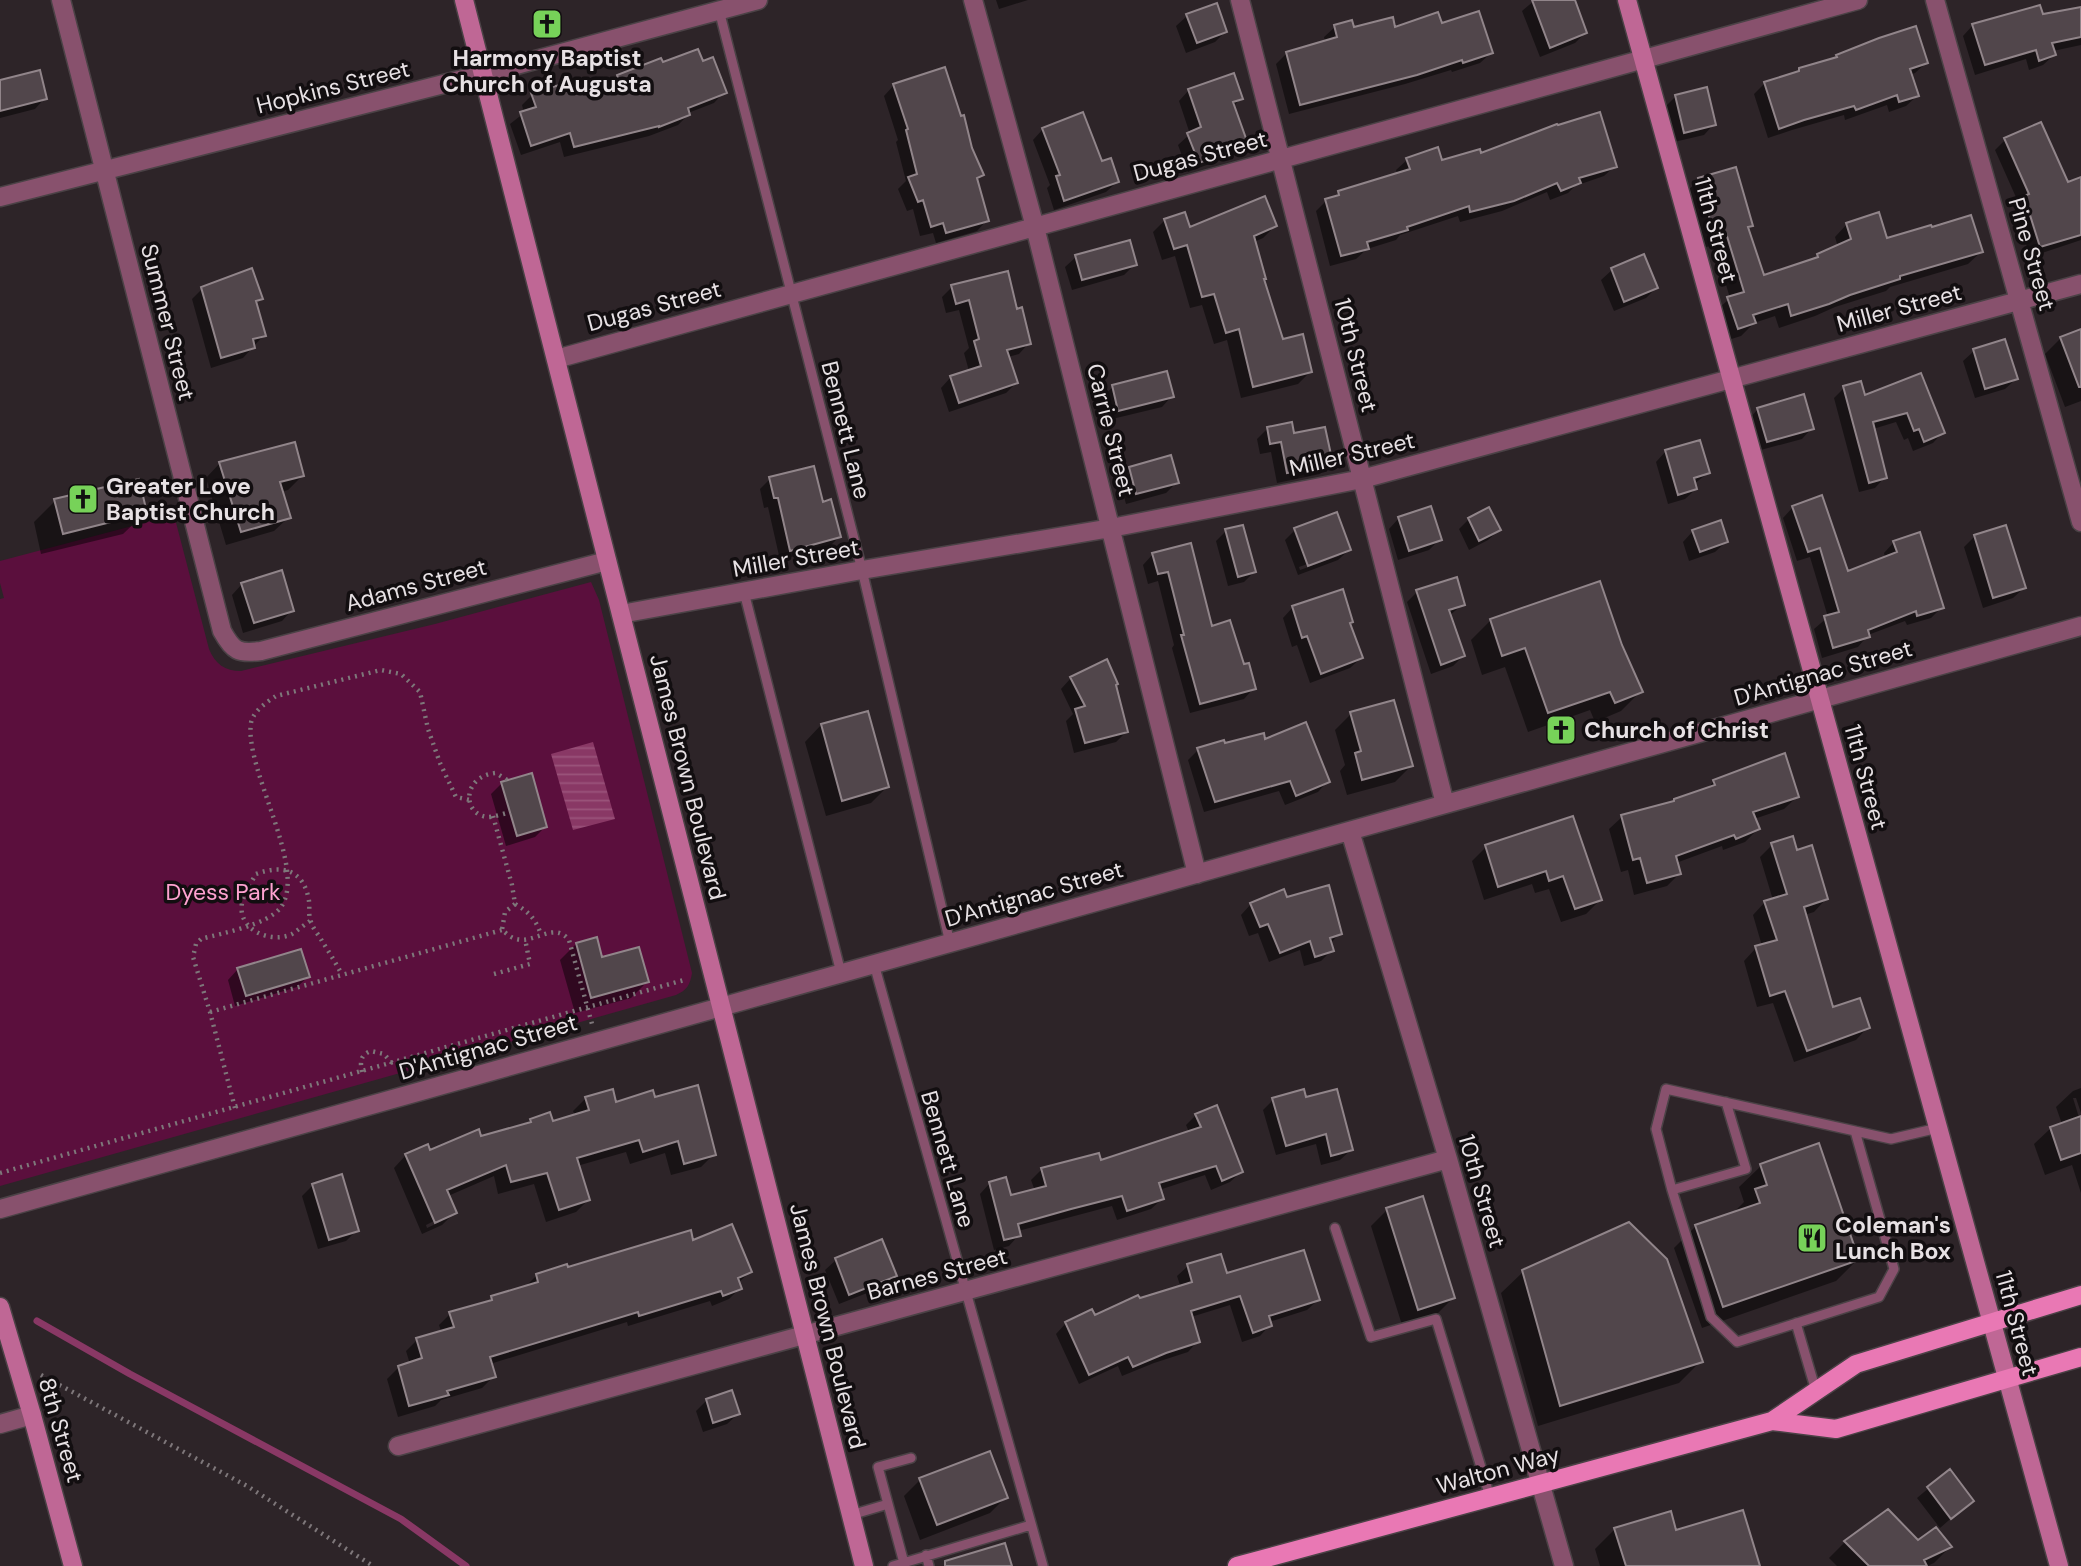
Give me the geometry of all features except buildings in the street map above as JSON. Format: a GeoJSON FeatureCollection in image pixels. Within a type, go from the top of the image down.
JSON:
{"type":"FeatureCollection","features":[{"type":"Feature","properties":{"kind":"main road","name":"Walton Way"},"geometry":{"type":"LineString","coordinates":[[1237,1566],[1772,1421],[1856,1364],[2081,1295]]}},
{"type":"Feature","properties":{"kind":"main road","name":"Walton Way"},"geometry":{"type":"LineString","coordinates":[[1772,1421],[1836,1429],[2081,1357]]}},
{"type":"Feature","properties":{"kind":"street","name":"Summer Street"},"geometry":{"type":"LineString","coordinates":[[61,0],[222,631],[237,651]]}},
{"type":"Feature","properties":{"kind":"street","name":"James Brown Boulevard"},"geometry":{"type":"LineString","coordinates":[[464,0],[864,1566]]}},
{"type":"Feature","properties":{"kind":"street","name":"Hopkins Street"},"geometry":{"type":"LineString","coordinates":[[0,197],[483,74],[758,0]]}},
{"type":"Feature","properties":{"kind":"street","name":"Carrie Street"},"geometry":{"type":"LineString","coordinates":[[973,0],[1035,227],[1197,874]]}},
{"type":"Feature","properties":{"kind":"street","name":"10th Street"},"geometry":{"type":"LineString","coordinates":[[1240,0],[1445,804]]}},
{"type":"Feature","properties":{"kind":"street","name":"11th Street"},"geometry":{"type":"LineString","coordinates":[[1627,0],[2059,1566]]}},
{"type":"Feature","properties":{"kind":"street","name":"Dugas Street"},"geometry":{"type":"LineString","coordinates":[[556,359],[1858,0]]}},
{"type":"Feature","properties":{"kind":"street","name":"Pine Street"},"geometry":{"type":"LineString","coordinates":[[1936,0],[2081,522]]}},
{"type":"Feature","properties":{"kind":"street","name":"Miller Street"},"geometry":{"type":"LineString","coordinates":[[621,614],[1111,528],[1362,479],[2081,284]]}},
{"type":"Feature","properties":{"kind":"street","name":"Adams Street"},"geometry":{"type":"LineString","coordinates":[[237,651],[261,651],[607,561]]}},
{"type":"Feature","properties":{"kind":"street","name":"D'Antignac Street"},"geometry":{"type":"LineString","coordinates":[[0,1209],[2081,626]]}},
{"type":"Feature","properties":{"kind":"street","name":"10th Street"},"geometry":{"type":"LineString","coordinates":[[1350,831],[1448,1159],[1564,1566]]}},
{"type":"Feature","properties":{"kind":"street","name":"Barnes Street"},"geometry":{"type":"LineString","coordinates":[[398,1446],[1448,1159]]}},
{"type":"Feature","properties":{"kind":"street","name":"8th Street"},"geometry":{"type":"LineString","coordinates":[[0,1307],[73,1566]]}},
{"type":"Feature","properties":{"kind":"street"},"geometry":{"type":"LineString","coordinates":[[0,1424],[32,1415]]}},
{"type":"Feature","properties":{"kind":"lane","name":"Bennett Lane"},"geometry":{"type":"LineString","coordinates":[[719,10],[862,570],[950,943]]}},
{"type":"Feature","properties":{"kind":"lane"},"geometry":{"type":"LineString","coordinates":[[744,592],[841,973]]}},
{"type":"Feature","properties":{"kind":"lane","name":"Bennett Lane"},"geometry":{"type":"LineString","coordinates":[[874,964],[1043,1566]]}},
{"type":"Feature","properties":{"kind":"lane"},"geometry":{"type":"LineString","coordinates":[[1855,1131],[1894,1269],[1879,1297],[1737,1342],[1711,1317],[1672,1190],[1656,1129],[1666,1089],[1726,1102],[1891,1139],[1938,1128]]}},
{"type":"Feature","properties":{"kind":"lane"},"geometry":{"type":"LineString","coordinates":[[1672,1190],[1746,1168],[1726,1102]]}},
{"type":"Feature","properties":{"kind":"lane"},"geometry":{"type":"LineString","coordinates":[[1335,1228],[1371,1337],[1436,1319],[1490,1497]]}},
{"type":"Feature","properties":{"kind":"lane"},"geometry":{"type":"LineString","coordinates":[[1796,1323],[1816,1391]]}},
{"type":"Feature","properties":{"kind":"lane"},"geometry":{"type":"LineString","coordinates":[[904,1563],[878,1467],[911,1458]]}},
{"type":"Feature","properties":{"kind":"lane"},"geometry":{"type":"LineString","coordinates":[[851,1515],[888,1504]]}},
{"type":"Feature","properties":{"kind":"lane"},"geometry":{"type":"LineString","coordinates":[[893,1566],[1031,1525]]}},
{"type":"Feature","properties":{"kind":"lane"},"geometry":{"type":"LineString","coordinates":[[970,1542],[973,1553]]}},
{"type":"Feature","properties":{"kind":"lane"},"geometry":{"type":"LineString","coordinates":[[926,1555],[929,1566]]}},
{"type":"Feature","properties":{"kind":"path"},"geometry":{"type":"LineString","coordinates":[[235,1108],[211,1012],[193,957],[196,944],[201,939],[268,917],[281,907],[288,880],[281,841],[252,746],[251,720],[264,704],[276,696],[381,670],[401,674],[420,692],[428,729],[449,785],[456,797],[470,800]]}},
{"type":"Feature","properties":{"kind":"path"},"geometry":{"type":"LineString","coordinates":[[507,780],[496,773],[482,776],[471,785],[468,793],[477,812],[487,817],[510,812]]}},
{"type":"Feature","properties":{"kind":"path"},"geometry":{"type":"LineString","coordinates":[[493,816],[516,904],[533,917],[541,935]]}},
{"type":"Feature","properties":{"kind":"path"},"geometry":{"type":"LineString","coordinates":[[310,921],[291,934],[279,937],[268,937],[256,932],[248,925],[241,911],[242,901],[256,874],[267,870],[286,870],[298,876],[305,886],[310,921],[342,975]]}},
{"type":"Feature","properties":{"kind":"path"},"geometry":{"type":"LineString","coordinates":[[502,930],[505,912],[516,904]]}},
{"type":"Feature","properties":{"kind":"path"},"geometry":{"type":"LineString","coordinates":[[502,930],[514,939],[553,932],[562,933],[569,940],[596,1042]]}},
{"type":"Feature","properties":{"kind":"path"},"geometry":{"type":"LineString","coordinates":[[211,1012],[502,930]]}},
{"type":"Feature","properties":{"kind":"path"},"geometry":{"type":"LineString","coordinates":[[494,974],[530,964],[525,939]]}},
{"type":"Feature","properties":{"kind":"path"},"geometry":{"type":"LineString","coordinates":[[0,1174],[684,980]]}},
{"type":"Feature","properties":{"kind":"path"},"geometry":{"type":"LineString","coordinates":[[362,1072],[360,1062],[363,1056],[371,1051],[384,1054],[392,1063]]}},
{"type":"Feature","properties":{"kind":"path"},"geometry":{"type":"LineString","coordinates":[[14,1358],[247,1486],[373,1566]]}},
{"type":"Feature","properties":{"kind":"green space","name":"Dyess Park"},"geometry":{"type":"Polygon","coordinates":[[[174,515],[209,649],[221,666],[235,671],[435,624],[591,582],[599,600],[692,973],[685,989],[676,995],[0,1186],[0,599],[4,598],[0,583],[0,561],[174,515]]]}},
{"type":"Feature","properties":{"kind":"shaded area"},"geometry":{"type":"Polygon","coordinates":[[[593,742],[615,819],[573,830],[551,754],[593,742]]]}},
{"type":"Feature","properties":{"kind":"waterway"},"geometry":{"type":"LineString","coordinates":[[37,1321],[130,1374],[401,1519],[466,1566]]}},
{"type":"Feature","properties":{"kind":"place","name":"Harmony Baptist Church of Augusta"},"geometry":{"type":"Point","coordinates":[547,24]}},
{"type":"Feature","properties":{"kind":"place","name":"Greater Love Baptist Church"},"geometry":{"type":"Point","coordinates":[83,499]}},
{"type":"Feature","properties":{"kind":"place","name":"Church of Christ"},"geometry":{"type":"Point","coordinates":[1561,730]}},
{"type":"Feature","properties":{"kind":"place","name":"Coleman's Lunch Box"},"geometry":{"type":"Point","coordinates":[1812,1238]}}]}
